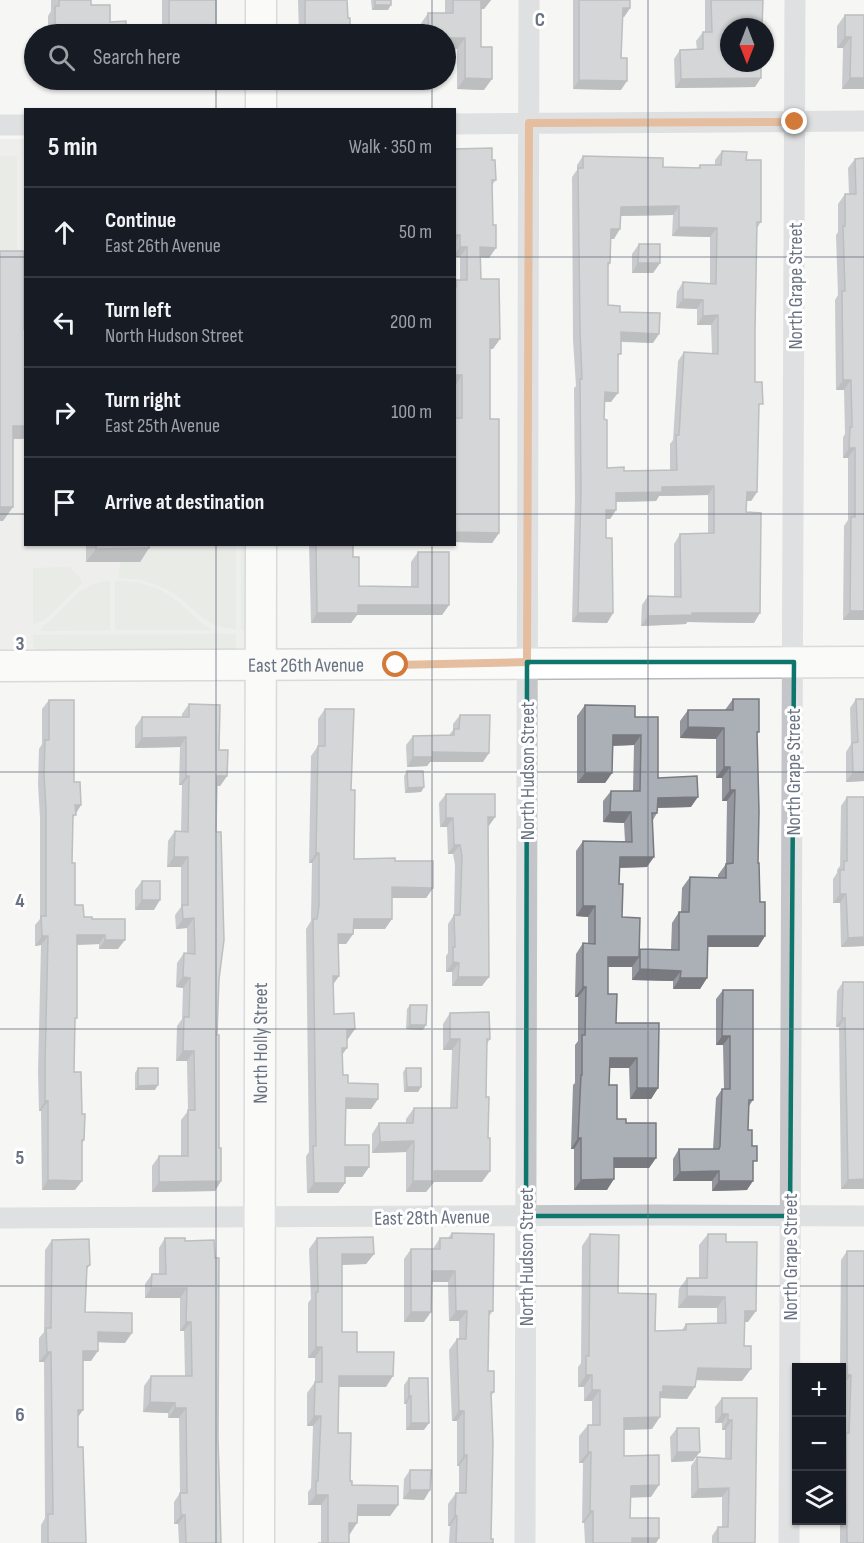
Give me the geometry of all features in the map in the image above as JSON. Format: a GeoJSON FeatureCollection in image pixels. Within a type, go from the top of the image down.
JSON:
{"type":"FeatureCollection","features":[{"type":"Feature","properties":{"kind":"street"},"geometry":{"type":"LineString","coordinates":[[261,0],[261,24]]}},
{"type":"Feature","properties":{"kind":"street","name":"North Hudson Street"},"geometry":{"type":"LineString","coordinates":[[525,1543],[530,0]]}},
{"type":"Feature","properties":{"kind":"street","name":"North Grape Street"},"geometry":{"type":"LineString","coordinates":[[789,1543],[795,0]]}},
{"type":"Feature","properties":{"kind":"street"},"geometry":{"type":"LineString","coordinates":[[261,90],[261,108]]}},
{"type":"Feature","properties":{"kind":"street"},"geometry":{"type":"LineString","coordinates":[[456,124],[864,122]]}},
{"type":"Feature","properties":{"kind":"street"},"geometry":{"type":"LineString","coordinates":[[0,125],[24,125]]}},
{"type":"Feature","properties":{"kind":"street","name":"North Holly Street"},"geometry":{"type":"LineString","coordinates":[[259,1543],[261,546]]}},
{"type":"Feature","properties":{"kind":"street","name":"East 26th Avenue"},"geometry":{"type":"LineString","coordinates":[[0,666],[864,662]]}},
{"type":"Feature","properties":{"kind":"street","name":"East 28th Avenue"},"geometry":{"type":"LineString","coordinates":[[0,1218],[864,1216]]}},
{"type":"Feature","properties":{"kind":"highlighted area"},"geometry":{"type":"Polygon","coordinates":[[[527,662],[794,662],[790,1216],[526,1216],[527,662]]]}},
{"type":"Feature","properties":{"kind":"shaded area"},"geometry":{"type":"Polygon","coordinates":[[[0,139],[24,139],[24,546],[250,546],[246,648],[0,651],[0,139]]]}},
{"type":"Feature","properties":{"kind":"shaded area"},"geometry":{"type":"Polygon","coordinates":[[[0,156],[17,156],[17,265],[0,265],[0,156]]]}},
{"type":"Feature","properties":{"kind":"shaded area"},"geometry":{"type":"Polygon","coordinates":[[[139,546],[236,546],[236,629],[209,622],[173,593],[160,586],[140,580],[119,578],[120,562],[139,546]]]}},
{"type":"Feature","properties":{"kind":"shaded area"},"geometry":{"type":"Polygon","coordinates":[[[241,546],[250,546],[249,630],[241,630],[241,546]]]}},
{"type":"Feature","properties":{"kind":"shaded area"},"geometry":{"type":"Polygon","coordinates":[[[69,567],[82,583],[46,619],[33,625],[33,568],[69,567]]]}},
{"type":"Feature","properties":{"kind":"shaded area"},"geometry":{"type":"Polygon","coordinates":[[[110,581],[110,630],[41,631],[43,626],[81,591],[99,582],[110,581]]]}},
{"type":"Feature","properties":{"kind":"shaded area"},"geometry":{"type":"Polygon","coordinates":[[[115,581],[151,586],[168,594],[212,630],[115,630],[115,581]]]}},
{"type":"Feature","properties":{"kind":"shaded area"},"geometry":{"type":"Polygon","coordinates":[[[236,634],[236,650],[37,650],[33,646],[33,635],[236,634]]]}},
{"type":"Feature","properties":{"kind":"building"},"geometry":{"type":"Polygon","coordinates":[[[59,0],[91,0],[91,5],[110,5],[110,22],[126,21],[126,24],[55,24],[55,6],[59,6],[59,0]]]}},
{"type":"Feature","properties":{"kind":"building"},"geometry":{"type":"Polygon","coordinates":[[[169,0],[216,0],[216,24],[169,24],[169,0]]]}},
{"type":"Feature","properties":{"kind":"building"},"geometry":{"type":"Polygon","coordinates":[[[305,0],[347,0],[350,24],[305,24],[305,0]]]}},
{"type":"Feature","properties":{"kind":"building"},"geometry":{"type":"Polygon","coordinates":[[[375,0],[391,0],[391,5],[375,5],[375,0]]]}},
{"type":"Feature","properties":{"kind":"building"},"geometry":{"type":"Polygon","coordinates":[[[453,0],[481,0],[481,47],[492,47],[492,79],[465,78],[465,38],[456,38],[456,24],[429,24],[428,13],[453,13],[453,0]]]}},
{"type":"Feature","properties":{"kind":"building"},"geometry":{"type":"Polygon","coordinates":[[[579,0],[630,0],[630,8],[623,8],[621,58],[627,58],[627,81],[579,80],[579,0]]]}},
{"type":"Feature","properties":{"kind":"building"},"geometry":{"type":"Polygon","coordinates":[[[711,0],[763,0],[762,18],[720,18],[720,72],[761,72],[761,78],[681,79],[680,50],[703,49],[703,32],[712,32],[711,0]]]}},
{"type":"Feature","properties":{"kind":"building"},"geometry":{"type":"Polygon","coordinates":[[[845,15],[864,15],[864,78],[850,78],[851,37],[845,37],[845,15]]]}},
{"type":"Feature","properties":{"kind":"building"},"geometry":{"type":"Polygon","coordinates":[[[492,148],[492,160],[495,160],[496,180],[492,180],[496,248],[480,247],[481,279],[499,279],[500,339],[490,339],[490,419],[499,419],[499,533],[456,532],[456,418],[462,418],[462,375],[456,375],[456,280],[467,280],[467,247],[460,247],[460,235],[456,235],[456,149],[492,148]]]}},
{"type":"Feature","properties":{"kind":"building"},"geometry":{"type":"Polygon","coordinates":[[[722,151],[747,152],[746,160],[761,160],[761,222],[757,222],[755,382],[762,382],[763,404],[759,404],[757,492],[747,492],[746,512],[761,513],[760,613],[692,613],[692,615],[648,616],[648,596],[681,597],[680,534],[714,533],[714,486],[662,487],[662,492],[616,493],[616,510],[606,510],[606,538],[612,538],[613,613],[578,613],[581,490],[580,379],[582,379],[578,168],[583,168],[583,156],[663,158],[663,167],[700,168],[700,165],[721,165],[722,151]],[[679,206],[621,207],[620,229],[611,229],[608,305],[620,306],[620,312],[660,313],[659,334],[621,332],[621,354],[618,354],[618,393],[605,392],[607,468],[624,467],[624,471],[677,470],[676,435],[679,435],[684,352],[718,354],[718,315],[703,316],[703,300],[683,299],[683,282],[716,284],[717,228],[679,227],[679,206]]]}},
{"type":"Feature","properties":{"kind":"building"},"geometry":{"type":"Polygon","coordinates":[[[864,158],[864,611],[850,611],[851,517],[855,517],[855,448],[849,448],[850,427],[852,427],[851,380],[843,380],[842,291],[845,291],[843,226],[845,226],[845,194],[856,194],[855,159],[864,158]]]}},
{"type":"Feature","properties":{"kind":"building"},"geometry":{"type":"Polygon","coordinates":[[[639,244],[660,244],[660,263],[638,263],[639,244]]]}},
{"type":"Feature","properties":{"kind":"building"},"geometry":{"type":"Polygon","coordinates":[[[0,251],[24,251],[24,426],[13,426],[13,507],[0,507],[0,251]]]}},
{"type":"Feature","properties":{"kind":"building"},"geometry":{"type":"Polygon","coordinates":[[[96,546],[149,546],[149,548],[96,549],[96,546]]]}},
{"type":"Feature","properties":{"kind":"building"},"geometry":{"type":"Polygon","coordinates":[[[316,546],[353,546],[353,557],[359,557],[359,586],[418,587],[418,552],[449,552],[449,605],[358,605],[358,613],[317,613],[316,546]]]}},
{"type":"Feature","properties":{"kind":"building"},"geometry":{"type":"Polygon","coordinates":[[[733,699],[759,699],[758,863],[760,902],[765,902],[765,936],[708,936],[707,978],[680,978],[681,971],[640,969],[640,949],[679,950],[679,912],[689,912],[690,877],[726,878],[726,864],[733,863],[735,790],[730,790],[730,767],[724,767],[724,728],[688,727],[688,710],[733,710],[733,699]]]}},
{"type":"Feature","properties":{"kind":"building"},"geometry":{"type":"Polygon","coordinates":[[[856,699],[864,699],[864,772],[853,772],[852,743],[858,742],[856,699]]]}},
{"type":"Feature","properties":{"kind":"building"},"geometry":{"type":"Polygon","coordinates":[[[49,700],[74,700],[74,782],[80,782],[81,805],[75,805],[76,815],[73,815],[72,863],[75,863],[75,905],[83,905],[84,917],[125,919],[125,940],[105,940],[105,935],[77,935],[77,1018],[75,1018],[74,1072],[81,1072],[82,1114],[85,1114],[84,1140],[82,1140],[82,1181],[48,1180],[48,1101],[45,1101],[45,1063],[48,936],[42,936],[41,916],[46,916],[44,775],[45,740],[49,740],[49,700]]]}},
{"type":"Feature","properties":{"kind":"building"},"geometry":{"type":"Polygon","coordinates":[[[189,704],[220,705],[219,750],[228,750],[227,776],[217,776],[216,832],[221,832],[224,940],[219,979],[217,1035],[219,1035],[221,1181],[159,1182],[159,1156],[188,1156],[188,1110],[195,1110],[194,1051],[183,1051],[184,1017],[189,1017],[190,978],[183,977],[184,953],[195,954],[194,918],[183,919],[182,905],[188,905],[188,857],[174,857],[175,831],[188,832],[189,776],[186,776],[186,737],[142,738],[142,717],[189,717],[189,704]]]}},
{"type":"Feature","properties":{"kind":"building"},"geometry":{"type":"Polygon","coordinates":[[[585,705],[635,706],[635,717],[658,717],[658,778],[697,776],[698,797],[658,798],[657,813],[652,813],[654,857],[620,857],[619,884],[623,884],[622,917],[640,918],[639,957],[608,957],[608,994],[617,994],[616,1023],[659,1023],[658,1088],[637,1088],[637,1058],[610,1058],[609,1085],[617,1085],[617,1119],[626,1119],[626,1123],[656,1123],[656,1158],[614,1158],[614,1179],[581,1180],[581,1138],[578,1138],[586,987],[583,987],[583,943],[595,944],[595,906],[583,906],[583,841],[632,842],[631,812],[610,812],[611,791],[640,791],[641,735],[613,735],[612,773],[585,773],[585,705]]]}},
{"type":"Feature","properties":{"kind":"building"},"geometry":{"type":"Polygon","coordinates":[[[325,709],[354,709],[351,790],[355,790],[354,859],[395,858],[395,861],[433,861],[433,888],[392,887],[392,919],[354,919],[353,934],[338,934],[339,976],[333,976],[334,1014],[354,1013],[355,1029],[347,1030],[347,1048],[342,1048],[343,1075],[348,1075],[348,1083],[378,1084],[378,1099],[346,1098],[345,1145],[369,1145],[369,1167],[345,1167],[345,1183],[314,1183],[313,1146],[316,1146],[313,919],[317,919],[319,906],[319,853],[316,853],[318,746],[325,746],[325,709]]]}},
{"type":"Feature","properties":{"kind":"building"},"geometry":{"type":"Polygon","coordinates":[[[460,715],[490,715],[489,753],[433,752],[433,757],[413,757],[413,736],[454,735],[454,729],[459,729],[460,715]]]}},
{"type":"Feature","properties":{"kind":"building"},"geometry":{"type":"Polygon","coordinates":[[[407,771],[423,771],[424,787],[408,788],[407,771]]]}},
{"type":"Feature","properties":{"kind":"building"},"geometry":{"type":"Polygon","coordinates":[[[446,794],[495,794],[495,817],[488,817],[489,977],[458,977],[459,963],[453,962],[454,915],[460,915],[462,856],[460,845],[454,845],[453,818],[446,818],[446,794]]]}},
{"type":"Feature","properties":{"kind":"building"},"geometry":{"type":"Polygon","coordinates":[[[847,797],[864,797],[864,937],[848,938],[846,894],[840,894],[840,870],[844,870],[844,861],[847,861],[847,797]]]}},
{"type":"Feature","properties":{"kind":"building"},"geometry":{"type":"Polygon","coordinates":[[[142,881],[160,881],[160,900],[142,900],[142,881]]]}},
{"type":"Feature","properties":{"kind":"building"},"geometry":{"type":"Polygon","coordinates":[[[843,982],[864,982],[864,1179],[848,1180],[845,1018],[842,1018],[843,982]]]}},
{"type":"Feature","properties":{"kind":"building"},"geometry":{"type":"Polygon","coordinates":[[[723,990],[753,990],[753,1100],[749,1100],[748,1130],[752,1130],[752,1146],[757,1146],[757,1161],[753,1161],[753,1181],[719,1181],[719,1171],[680,1172],[679,1149],[719,1149],[720,1146],[722,1089],[730,1089],[730,1036],[722,1036],[723,990]]]}},
{"type":"Feature","properties":{"kind":"building"},"geometry":{"type":"Polygon","coordinates":[[[410,1005],[427,1005],[426,1025],[410,1025],[410,1005]]]}},
{"type":"Feature","properties":{"kind":"building"},"geometry":{"type":"Polygon","coordinates":[[[489,1012],[490,1039],[487,1039],[486,1097],[489,1097],[490,1171],[434,1171],[434,1181],[413,1181],[414,1141],[380,1142],[379,1123],[413,1123],[414,1108],[457,1108],[460,1039],[450,1039],[450,1013],[489,1012]]]}},
{"type":"Feature","properties":{"kind":"building"},"geometry":{"type":"Polygon","coordinates":[[[138,1068],[158,1068],[158,1085],[138,1086],[138,1068]]]}},
{"type":"Feature","properties":{"kind":"building"},"geometry":{"type":"Polygon","coordinates":[[[406,1068],[421,1068],[421,1087],[407,1087],[406,1068]]]}},
{"type":"Feature","properties":{"kind":"building"},"geometry":{"type":"Polygon","coordinates":[[[452,1233],[494,1234],[493,1311],[489,1311],[488,1371],[494,1371],[494,1392],[491,1392],[493,1443],[491,1539],[493,1543],[456,1543],[456,1493],[466,1493],[467,1455],[464,1455],[464,1411],[459,1411],[457,1339],[466,1339],[467,1311],[456,1311],[455,1271],[432,1271],[431,1312],[411,1312],[411,1249],[440,1249],[440,1238],[452,1238],[452,1233]]]}},
{"type":"Feature","properties":{"kind":"building"},"geometry":{"type":"Polygon","coordinates":[[[590,1234],[619,1235],[618,1293],[656,1294],[655,1331],[686,1330],[686,1324],[726,1323],[725,1297],[687,1296],[687,1278],[707,1278],[708,1234],[726,1234],[726,1242],[757,1242],[756,1311],[745,1311],[744,1346],[751,1346],[751,1369],[698,1368],[695,1387],[663,1386],[663,1392],[660,1392],[660,1417],[624,1418],[624,1456],[659,1455],[659,1485],[631,1486],[630,1518],[659,1518],[659,1538],[632,1538],[632,1543],[593,1543],[593,1511],[590,1511],[591,1452],[588,1452],[588,1425],[600,1425],[600,1390],[592,1390],[592,1375],[586,1375],[586,1356],[589,1356],[590,1234]]]}},
{"type":"Feature","properties":{"kind":"building"},"geometry":{"type":"Polygon","coordinates":[[[373,1237],[374,1254],[342,1254],[342,1332],[357,1332],[357,1352],[394,1352],[393,1376],[339,1376],[338,1433],[351,1433],[350,1481],[352,1485],[398,1486],[398,1505],[358,1505],[357,1523],[349,1523],[349,1543],[328,1543],[328,1495],[316,1495],[321,1416],[314,1416],[315,1382],[322,1382],[322,1347],[316,1347],[317,1238],[373,1237]]]}},
{"type":"Feature","properties":{"kind":"building"},"geometry":{"type":"Polygon","coordinates":[[[165,1238],[185,1238],[185,1241],[214,1240],[215,1258],[219,1258],[218,1438],[221,1543],[186,1543],[185,1515],[181,1515],[180,1493],[187,1493],[186,1408],[175,1408],[175,1403],[150,1402],[151,1376],[192,1376],[191,1322],[186,1322],[187,1288],[151,1288],[152,1274],[166,1274],[165,1238]]]}},
{"type":"Feature","properties":{"kind":"building"},"geometry":{"type":"Polygon","coordinates":[[[89,1239],[90,1265],[87,1266],[85,1312],[132,1313],[132,1333],[98,1332],[98,1351],[83,1351],[83,1410],[78,1410],[78,1447],[83,1447],[86,1543],[48,1543],[48,1514],[53,1514],[51,1352],[47,1352],[46,1328],[51,1328],[52,1240],[89,1239]]]}},
{"type":"Feature","properties":{"kind":"building"},"geometry":{"type":"Polygon","coordinates":[[[847,1251],[864,1251],[864,1543],[847,1543],[846,1433],[849,1433],[851,1375],[847,1375],[847,1251]]]}},
{"type":"Feature","properties":{"kind":"building"},"geometry":{"type":"Polygon","coordinates":[[[409,1378],[428,1378],[429,1423],[411,1423],[409,1378]]]}},
{"type":"Feature","properties":{"kind":"building"},"geometry":{"type":"Polygon","coordinates":[[[722,1398],[757,1398],[755,1543],[718,1543],[718,1527],[728,1527],[729,1488],[698,1489],[697,1457],[731,1459],[732,1420],[728,1420],[728,1414],[722,1414],[722,1398]]]}},
{"type":"Feature","properties":{"kind":"building"},"geometry":{"type":"Polygon","coordinates":[[[677,1428],[699,1428],[700,1452],[677,1452],[677,1428]]]}},
{"type":"Feature","properties":{"kind":"building"},"geometry":{"type":"Polygon","coordinates":[[[410,1470],[431,1470],[430,1490],[410,1490],[410,1470]]]}},
{"type":"Feature","properties":{"kind":"route"},"geometry":{"type":"LineString","coordinates":[[396,665],[527,662],[529,123],[795,122]]}}]}
